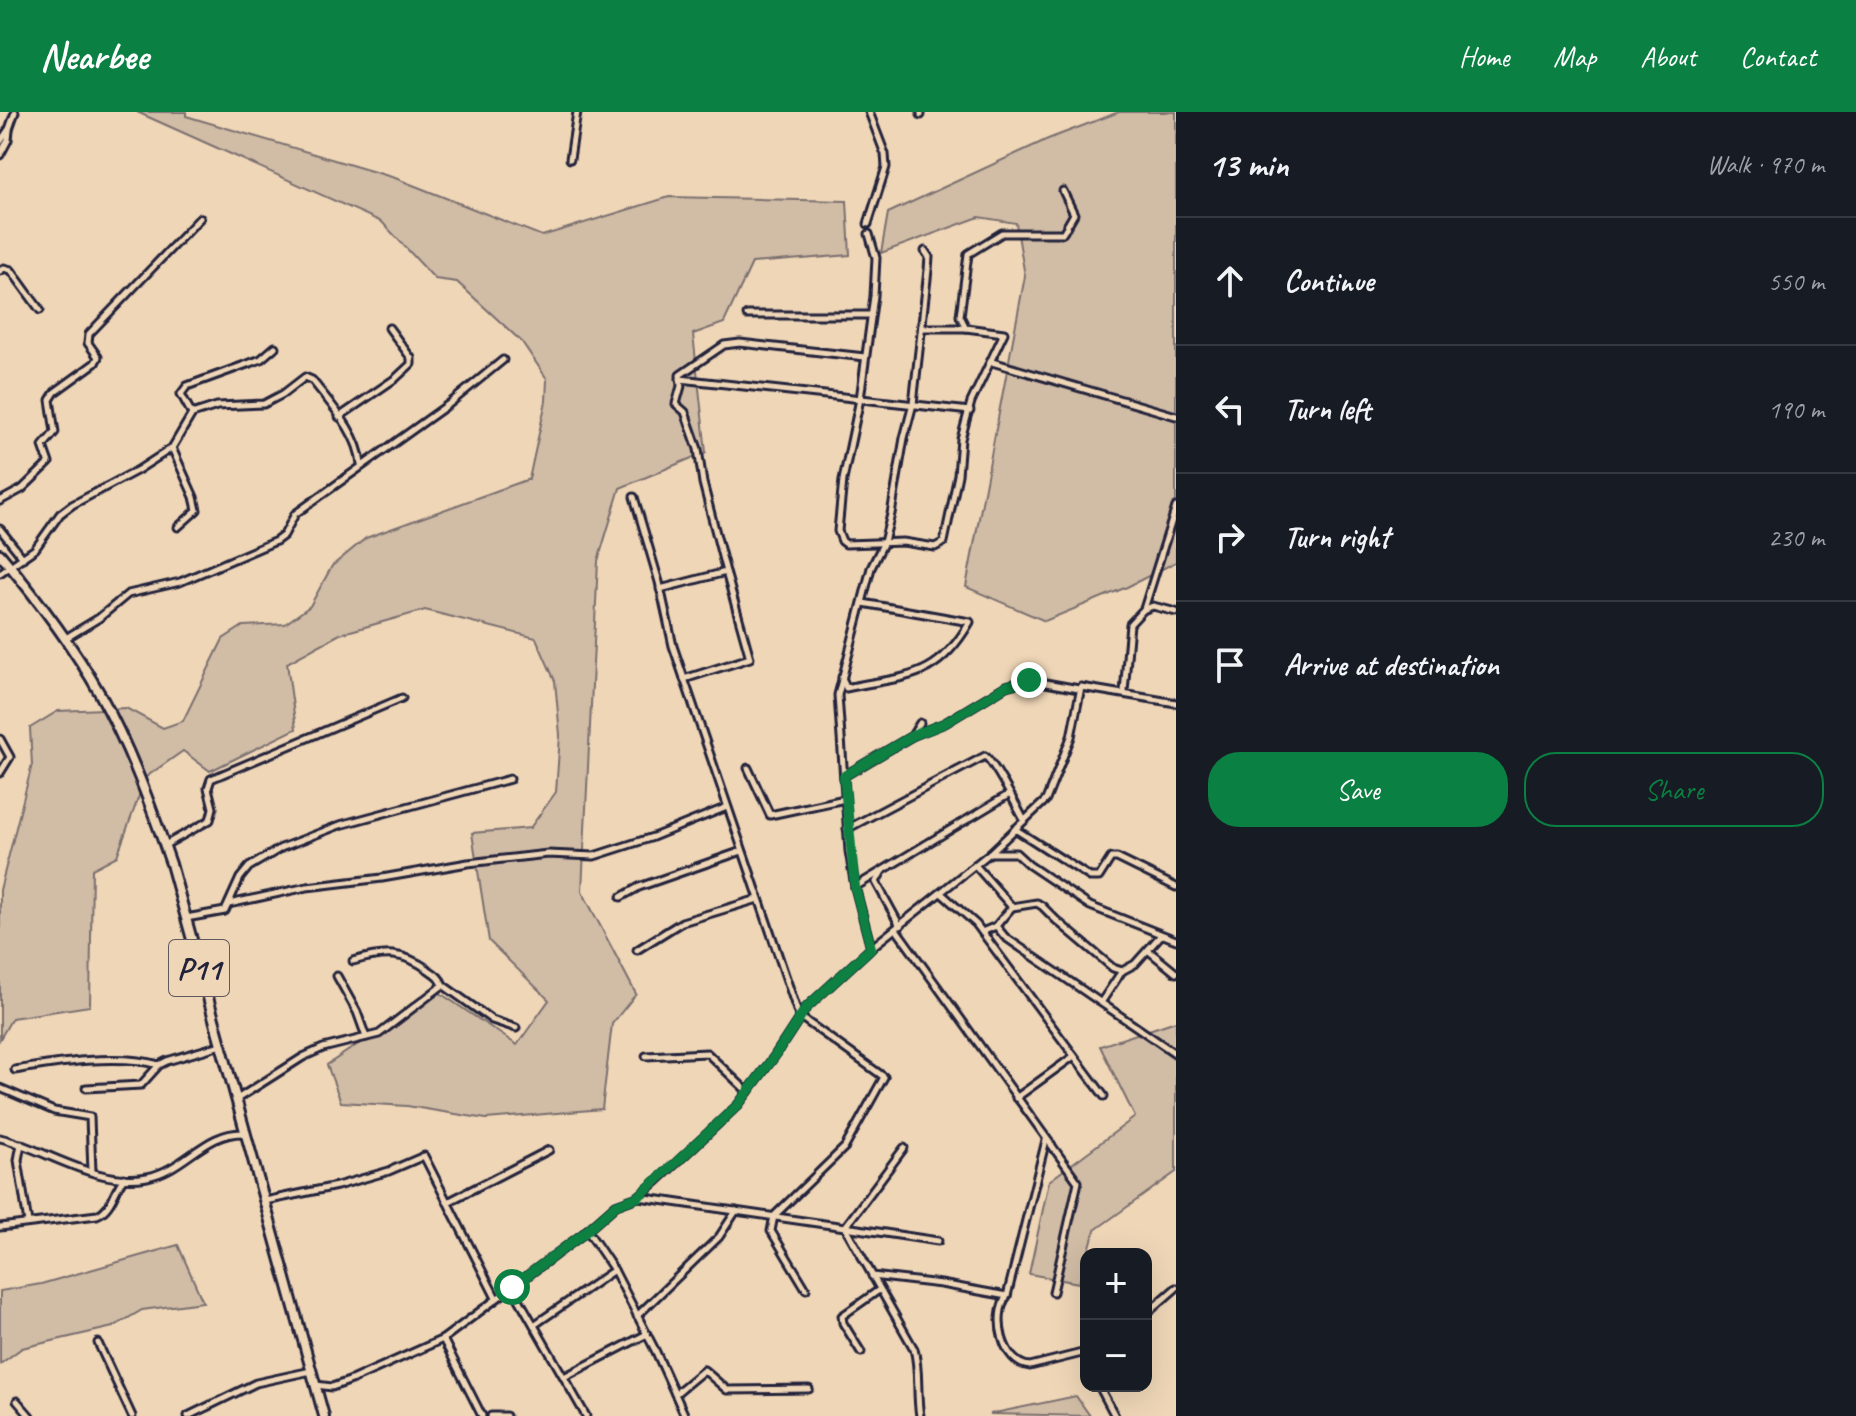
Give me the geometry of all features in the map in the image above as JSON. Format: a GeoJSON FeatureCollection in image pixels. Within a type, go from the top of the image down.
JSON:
{"type":"FeatureCollection","features":[{"type":"Feature","properties":{"kind":"main road","name":"P11"},"geometry":{"type":"LineString","coordinates":[[0,554],[65,639],[100,694],[144,788],[165,846],[324,1416]]}},
{"type":"Feature","properties":{"kind":"street"},"geometry":{"type":"LineString","coordinates":[[0,155],[8,140],[15,112]]}},
{"type":"Feature","properties":{"kind":"street"},"geometry":{"type":"LineString","coordinates":[[570,159],[577,112]]}},
{"type":"Feature","properties":{"kind":"street"},"geometry":{"type":"LineString","coordinates":[[868,224],[886,167],[885,154],[869,112]]}},
{"type":"Feature","properties":{"kind":"street"},"geometry":{"type":"LineString","coordinates":[[0,142],[9,129]]}},
{"type":"Feature","properties":{"kind":"street"},"geometry":{"type":"LineString","coordinates":[[966,328],[960,316],[968,254],[1002,233],[1063,233],[1074,214],[1063,191]]}},
{"type":"Feature","properties":{"kind":"street"},"geometry":{"type":"LineString","coordinates":[[0,501],[22,489],[49,463],[43,446],[55,432],[50,400],[55,392],[95,363],[98,357],[88,343],[89,334],[200,218]]}},
{"type":"Feature","properties":{"kind":"street"},"geometry":{"type":"LineString","coordinates":[[869,234],[876,258],[860,399],[845,469],[839,537],[846,544],[884,542],[935,547],[944,542],[958,475],[961,439],[980,381],[1004,333],[966,328],[922,328]]}},
{"type":"Feature","properties":{"kind":"street"},"geometry":{"type":"LineString","coordinates":[[871,948],[855,887],[847,829],[838,695],[871,568],[884,542],[913,404],[929,257],[925,251]]}},
{"type":"Feature","properties":{"kind":"street"},"geometry":{"type":"LineString","coordinates":[[0,271],[4,268],[11,270],[40,310]]}},
{"type":"Feature","properties":{"kind":"street"},"geometry":{"type":"LineString","coordinates":[[747,315],[871,315]]}},
{"type":"Feature","properties":{"kind":"street"},"geometry":{"type":"LineString","coordinates":[[339,417],[411,364],[411,358],[389,328]]}},
{"type":"Feature","properties":{"kind":"street"},"geometry":{"type":"LineString","coordinates":[[684,679],[750,658],[703,483],[698,449],[685,412],[676,404],[681,386],[680,375],[724,345],[740,343],[865,357]]}},
{"type":"Feature","properties":{"kind":"street"},"geometry":{"type":"LineString","coordinates":[[192,414],[181,394],[187,386],[261,359],[275,347]]}},
{"type":"Feature","properties":{"kind":"street"},"geometry":{"type":"LineString","coordinates":[[65,639],[99,618],[128,594],[180,582],[276,541],[284,535],[292,517],[449,404],[503,360]]}},
{"type":"Feature","properties":{"kind":"street"},"geometry":{"type":"LineString","coordinates":[[992,362],[1176,416]]}},
{"type":"Feature","properties":{"kind":"street"},"geometry":{"type":"LineString","coordinates":[[0,573],[35,549],[60,514],[72,505],[172,448],[192,414],[217,406],[264,404],[305,377],[312,380],[355,441],[361,465]]}},
{"type":"Feature","properties":{"kind":"street"},"geometry":{"type":"LineString","coordinates":[[680,379],[970,411]]}},
{"type":"Feature","properties":{"kind":"street"},"geometry":{"type":"LineString","coordinates":[[172,448],[197,510],[178,527]]}},
{"type":"Feature","properties":{"kind":"street"},"geometry":{"type":"LineString","coordinates":[[634,497],[673,646],[799,1016],[884,1077],[845,1147],[774,1216],[771,1231],[806,1289]]}},
{"type":"Feature","properties":{"kind":"street"},"geometry":{"type":"LineString","coordinates":[[1124,692],[1130,624],[1144,609],[1176,507]]}},
{"type":"Feature","properties":{"kind":"street"},"geometry":{"type":"LineString","coordinates":[[0,529],[23,558]]}},
{"type":"Feature","properties":{"kind":"street"},"geometry":{"type":"LineString","coordinates":[[1168,531],[1176,533]]}},
{"type":"Feature","properties":{"kind":"street"},"geometry":{"type":"LineString","coordinates":[[660,589],[726,572]]}},
{"type":"Feature","properties":{"kind":"street"},"geometry":{"type":"LineString","coordinates":[[842,677],[846,688],[921,673],[947,656],[970,622],[863,603]]}},
{"type":"Feature","properties":{"kind":"street"},"geometry":{"type":"LineString","coordinates":[[1144,609],[1153,606],[1176,612]]}},
{"type":"Feature","properties":{"kind":"street"},"geometry":{"type":"LineString","coordinates":[[844,776],[912,736],[945,723],[1006,686],[1029,680],[1079,689],[1124,692],[1176,703]]}},
{"type":"Feature","properties":{"kind":"street"},"geometry":{"type":"LineString","coordinates":[[315,1385],[332,1387],[349,1381],[443,1339],[620,1203],[638,1197],[738,1105],[774,1057],[799,1016],[871,948],[990,853],[1046,800],[1071,737],[1079,689]]}},
{"type":"Feature","properties":{"kind":"street"},"geometry":{"type":"LineString","coordinates":[[165,846],[210,820],[213,808],[208,788],[211,779],[402,698]]}},
{"type":"Feature","properties":{"kind":"street"},"geometry":{"type":"LineString","coordinates":[[912,736],[920,723]]}},
{"type":"Feature","properties":{"kind":"street"},"geometry":{"type":"LineString","coordinates":[[0,739],[10,757],[0,773]]}},
{"type":"Feature","properties":{"kind":"street"},"geometry":{"type":"LineString","coordinates":[[847,829],[985,756],[993,762],[1024,820]]}},
{"type":"Feature","properties":{"kind":"street"},"geometry":{"type":"LineString","coordinates":[[748,768],[770,815],[845,799]]}},
{"type":"Feature","properties":{"kind":"street"},"geometry":{"type":"LineString","coordinates":[[185,918],[221,914],[249,867],[281,848],[340,825],[510,779]]}},
{"type":"Feature","properties":{"kind":"street"},"geometry":{"type":"LineString","coordinates":[[855,887],[1008,795]]}},
{"type":"Feature","properties":{"kind":"street"},"geometry":{"type":"LineString","coordinates":[[229,904],[307,887],[468,863],[548,854],[594,856],[653,837],[727,807]]}},
{"type":"Feature","properties":{"kind":"street"},"geometry":{"type":"LineString","coordinates":[[1015,829],[1090,877],[1099,877],[1111,858],[1117,858],[1176,887]]}},
{"type":"Feature","properties":{"kind":"street"},"geometry":{"type":"LineString","coordinates":[[621,897],[639,887],[742,851]]}},
{"type":"Feature","properties":{"kind":"street"},"geometry":{"type":"LineString","coordinates":[[990,853],[1016,853],[1090,906],[1176,940]]}},
{"type":"Feature","properties":{"kind":"street"},"geometry":{"type":"LineString","coordinates":[[975,865],[1012,907]]}},
{"type":"Feature","properties":{"kind":"street"},"geometry":{"type":"LineString","coordinates":[[883,870],[876,882],[898,928],[1078,1182],[1053,1292]]}},
{"type":"Feature","properties":{"kind":"street"},"geometry":{"type":"LineString","coordinates":[[941,893],[976,924],[1104,1096]]}},
{"type":"Feature","properties":{"kind":"street"},"geometry":{"type":"LineString","coordinates":[[637,950],[682,922],[758,899]]}},
{"type":"Feature","properties":{"kind":"street"},"geometry":{"type":"LineString","coordinates":[[982,932],[996,926],[1012,907],[1037,903],[1113,968],[1122,971]]}},
{"type":"Feature","properties":{"kind":"street"},"geometry":{"type":"LineString","coordinates":[[996,926],[1005,937],[1176,1054]]}},
{"type":"Feature","properties":{"kind":"street"},"geometry":{"type":"LineString","coordinates":[[1102,1001],[1122,971],[1149,951],[1161,935]]}},
{"type":"Feature","properties":{"kind":"street"},"geometry":{"type":"LineString","coordinates":[[1149,951],[1176,973]]}},
{"type":"Feature","properties":{"kind":"street"},"geometry":{"type":"LineString","coordinates":[[353,961],[395,954],[412,958],[492,1020],[516,1028]]}},
{"type":"Feature","properties":{"kind":"street"},"geometry":{"type":"LineString","coordinates":[[337,976],[357,1012],[366,1037]]}},
{"type":"Feature","properties":{"kind":"street"},"geometry":{"type":"LineString","coordinates":[[236,1100],[313,1052],[379,1034],[443,985]]}},
{"type":"Feature","properties":{"kind":"street"},"geometry":{"type":"LineString","coordinates":[[86,1088],[141,1085],[159,1065],[221,1045]]}},
{"type":"Feature","properties":{"kind":"street"},"geometry":{"type":"LineString","coordinates":[[646,1056],[707,1053],[748,1092]]}},
{"type":"Feature","properties":{"kind":"street"},"geometry":{"type":"LineString","coordinates":[[1016,1098],[1074,1056]]}},
{"type":"Feature","properties":{"kind":"street"},"geometry":{"type":"LineString","coordinates":[[15,1070],[62,1062],[145,1060],[159,1065]]}},
{"type":"Feature","properties":{"kind":"street"},"geometry":{"type":"LineString","coordinates":[[0,1088],[54,1111],[90,1117],[92,1172]]}},
{"type":"Feature","properties":{"kind":"street"},"geometry":{"type":"LineString","coordinates":[[0,1138],[92,1172],[144,1178],[170,1169],[223,1133],[245,1133]]}},
{"type":"Feature","properties":{"kind":"street"},"geometry":{"type":"LineString","coordinates":[[1046,1140],[1007,1296],[1001,1306],[1000,1333],[1014,1359],[1021,1365],[1030,1366],[1080,1354]]}},
{"type":"Feature","properties":{"kind":"street"},"geometry":{"type":"LineString","coordinates":[[21,1144],[18,1160],[28,1223]]}},
{"type":"Feature","properties":{"kind":"street"},"geometry":{"type":"LineString","coordinates":[[845,1227],[904,1148]]}},
{"type":"Feature","properties":{"kind":"street"},"geometry":{"type":"LineString","coordinates":[[448,1202],[549,1150]]}},
{"type":"Feature","properties":{"kind":"street"},"geometry":{"type":"LineString","coordinates":[[264,1201],[337,1186],[389,1171],[420,1156],[428,1159],[496,1298]]}},
{"type":"Feature","properties":{"kind":"street"},"geometry":{"type":"LineString","coordinates":[[0,1227],[104,1212],[124,1178]]}},
{"type":"Feature","properties":{"kind":"street"},"geometry":{"type":"LineString","coordinates":[[638,1197],[938,1241]]}},
{"type":"Feature","properties":{"kind":"street"},"geometry":{"type":"LineString","coordinates":[[637,1316],[719,1237],[736,1211]]}},
{"type":"Feature","properties":{"kind":"street"},"geometry":{"type":"LineString","coordinates":[[845,1227],[914,1349],[920,1416]]}},
{"type":"Feature","properties":{"kind":"street"},"geometry":{"type":"LineString","coordinates":[[587,1230],[614,1270],[685,1416]]}},
{"type":"Feature","properties":{"kind":"street"},"geometry":{"type":"LineString","coordinates":[[534,1325],[614,1270]]}},
{"type":"Feature","properties":{"kind":"street"},"geometry":{"type":"LineString","coordinates":[[871,1275],[1007,1296]]}},
{"type":"Feature","properties":{"kind":"street"},"geometry":{"type":"LineString","coordinates":[[512,1287],[586,1416]]}},
{"type":"Feature","properties":{"kind":"street"},"geometry":{"type":"LineString","coordinates":[[1152,1309],[1176,1288]]}},
{"type":"Feature","properties":{"kind":"street"},"geometry":{"type":"LineString","coordinates":[[861,1352],[842,1316],[880,1290]]}},
{"type":"Feature","properties":{"kind":"street"},"geometry":{"type":"LineString","coordinates":[[564,1377],[647,1334]]}},
{"type":"Feature","properties":{"kind":"street"},"geometry":{"type":"LineString","coordinates":[[443,1339],[482,1416]]}},
{"type":"Feature","properties":{"kind":"street"},"geometry":{"type":"LineString","coordinates":[[98,1343],[132,1416]]}},
{"type":"Feature","properties":{"kind":"street"},"geometry":{"type":"LineString","coordinates":[[675,1394],[704,1370],[727,1390],[809,1389]]}},
{"type":"Feature","properties":{"kind":"street"},"geometry":{"type":"LineString","coordinates":[[188,1416],[256,1383],[311,1371]]}},
{"type":"Feature","properties":{"kind":"street"},"geometry":{"type":"LineString","coordinates":[[1102,1392],[1115,1416]]}},
{"type":"Feature","properties":{"kind":"street"},"geometry":{"type":"LineString","coordinates":[[17,1401],[30,1416]]}},
{"type":"Feature","properties":{"kind":"street"},"geometry":{"type":"LineString","coordinates":[[491,1416],[506,1416]]}},
{"type":"Feature","properties":{"kind":"shaded area"},"geometry":{"type":"Polygon","coordinates":[[[137,112],[186,112],[186,116],[395,178],[542,236],[669,197],[847,201],[850,255],[752,263],[724,323],[693,334],[706,452],[620,488],[598,561],[582,891],[636,994],[612,1024],[602,1109],[486,1119],[407,1106],[341,1102],[327,1065],[437,991],[517,1045],[549,1000],[489,941],[472,833],[530,828],[556,792],[560,735],[555,681],[536,638],[425,610],[340,634],[287,663],[296,729],[210,771],[183,751],[146,777],[117,856],[92,869],[90,1006],[12,1018],[0,1039],[0,890],[32,765],[30,728],[58,711],[126,708],[163,728],[183,721],[223,639],[243,626],[285,624],[310,606],[332,566],[366,538],[529,479],[546,401],[547,379],[522,342],[457,282],[435,279],[382,222],[137,112]]]}},
{"type":"Feature","properties":{"kind":"shaded area"},"geometry":{"type":"Polygon","coordinates":[[[1119,112],[1176,112],[1176,562],[1127,587],[1045,621],[966,587],[1025,276],[1016,223],[979,217],[881,253],[888,213],[1048,139],[1119,112]]]}},
{"type":"Feature","properties":{"kind":"shaded area"},"geometry":{"type":"Polygon","coordinates":[[[1176,1021],[1176,1172],[1095,1230],[1090,1248],[1080,1248],[1079,1283],[1029,1274],[1049,1181],[1135,1117],[1100,1046],[1176,1021]]]}},
{"type":"Feature","properties":{"kind":"shaded area"},"geometry":{"type":"Polygon","coordinates":[[[178,1245],[203,1302],[142,1310],[113,1327],[22,1348],[0,1364],[0,1291],[41,1284],[178,1245]]]}},
{"type":"Feature","properties":{"kind":"shaded area"},"geometry":{"type":"Polygon","coordinates":[[[1076,1396],[1090,1416],[990,1414],[1076,1396]]]}},
{"type":"Feature","properties":{"kind":"route"},"geometry":{"type":"LineString","coordinates":[[512,1287],[616,1205],[638,1197],[738,1105],[774,1057],[799,1016],[871,948],[849,851],[844,776],[912,736],[945,723],[1006,686],[1029,680]]}}]}
